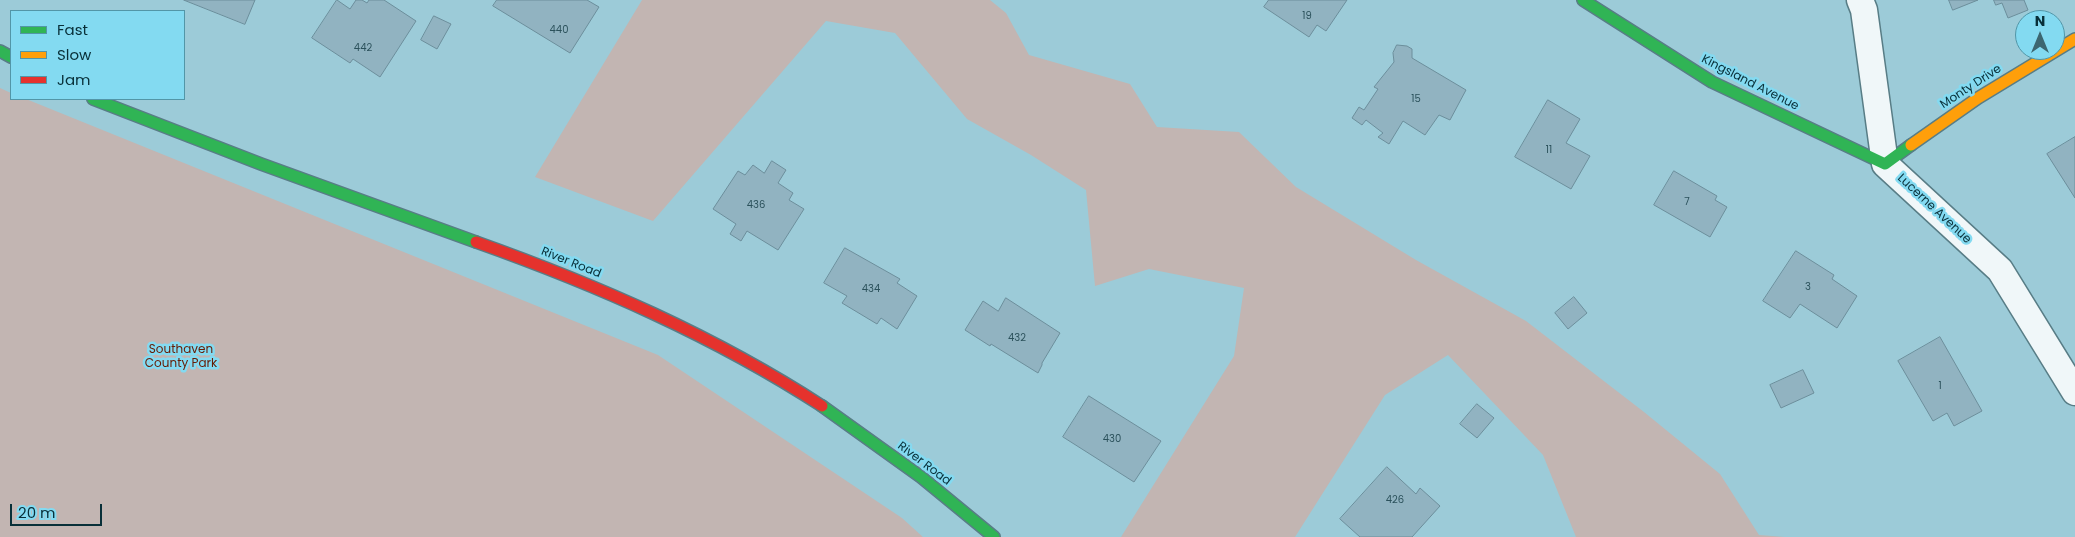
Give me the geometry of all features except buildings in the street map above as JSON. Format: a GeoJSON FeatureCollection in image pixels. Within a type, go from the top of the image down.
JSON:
{"type":"FeatureCollection","features":[{"type":"Feature","properties":{"kind":"street","name":"Kingsland Avenue"},"geometry":{"type":"LineString","coordinates":[[1583,0],[1712,82],[1885,164]]}},
{"type":"Feature","properties":{"kind":"street"},"geometry":{"type":"LineString","coordinates":[[1860,0],[1864,10],[1885,164]]}},
{"type":"Feature","properties":{"kind":"street","name":"Monty Drive"},"geometry":{"type":"LineString","coordinates":[[1885,164],[1978,98],[2075,39]]}},
{"type":"Feature","properties":{"kind":"street","name":"River Road"},"geometry":{"type":"LineString","coordinates":[[95,100],[256,163],[546,267],[681,326],[731,351],[834,415],[909,469],[994,537]]}},
{"type":"Feature","properties":{"kind":"street","name":"Lucerne Avenue"},"geometry":{"type":"LineString","coordinates":[[1885,164],[2000,270],[2075,392]]}},
{"type":"Feature","properties":{"kind":"green space"},"geometry":{"type":"Polygon","coordinates":[[[642,0],[990,0],[1006,13],[1029,55],[1130,84],[1157,127],[1239,132],[1296,187],[1416,260],[1526,321],[1644,412],[1720,474],[1759,535],[1785,537],[1576,537],[1543,455],[1448,355],[1385,395],[1295,537],[1121,537],[1234,356],[1244,288],[1149,269],[1095,286],[1086,190],[1031,155],[967,119],[895,33],[826,21],[653,221],[535,177],[642,0]]]}},
{"type":"Feature","properties":{"kind":"green space","name":"Southaven County Park"},"geometry":{"type":"Polygon","coordinates":[[[0,88],[10,93],[10,100],[28,100],[658,355],[902,518],[923,537],[0,537],[0,88]]]}},
{"type":"Feature","properties":{"kind":"traffic: fast"},"geometry":{"type":"LineString","coordinates":[[1583,0],[1712,82],[1885,164],[1911,145]]}},
{"type":"Feature","properties":{"kind":"traffic: fast"},"geometry":{"type":"LineString","coordinates":[[0,51],[10,56]]}},
{"type":"Feature","properties":{"kind":"traffic: fast"},"geometry":{"type":"LineString","coordinates":[[96,100],[261,164],[476,242]]}},
{"type":"Feature","properties":{"kind":"traffic: fast"},"geometry":{"type":"LineString","coordinates":[[822,406],[921,477],[994,537]]}},
{"type":"Feature","properties":{"kind":"traffic: slow"},"geometry":{"type":"LineString","coordinates":[[1911,145],[1978,98],[2075,39]]}},
{"type":"Feature","properties":{"kind":"traffic: jam"},"geometry":{"type":"LineString","coordinates":[[476,242],[566,276],[654,314],[739,357],[822,406]]}}]}
